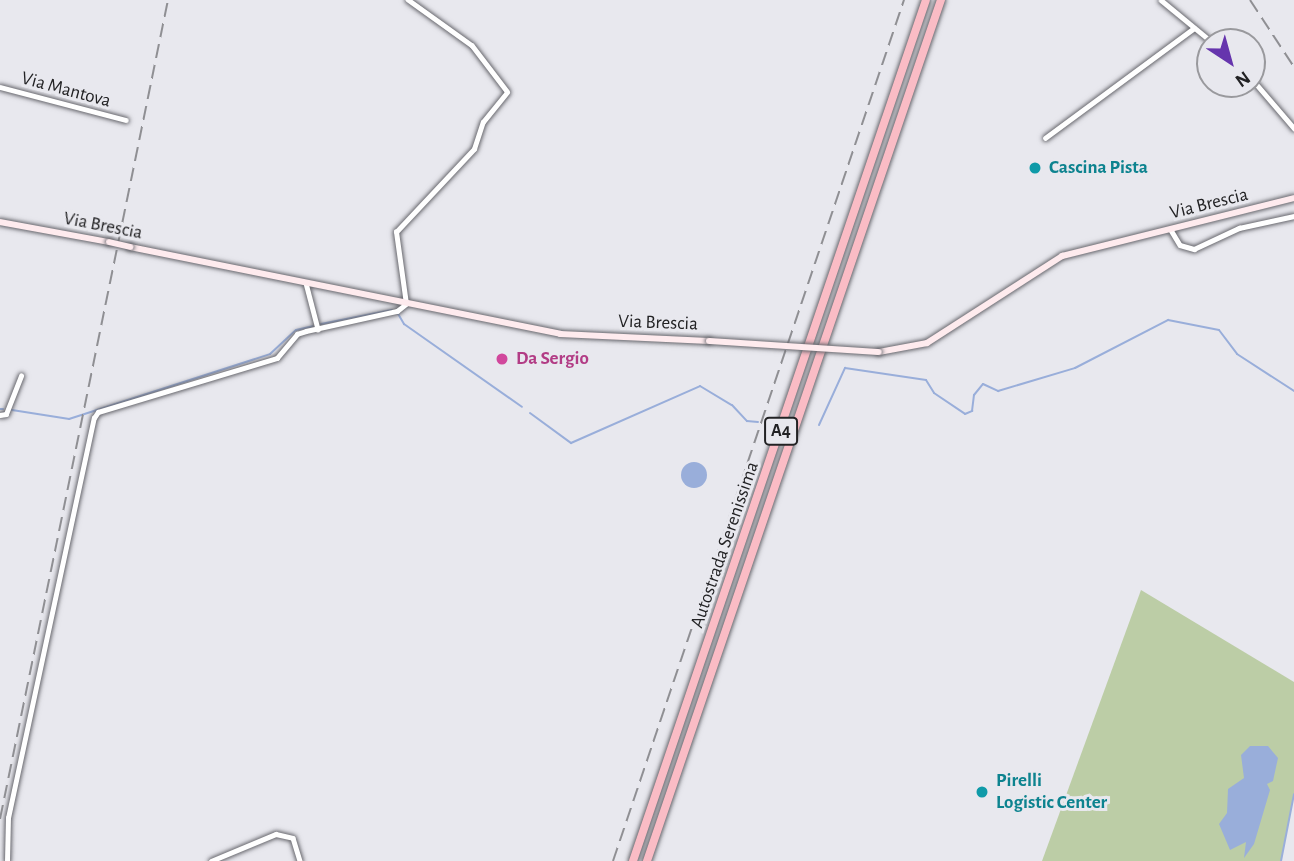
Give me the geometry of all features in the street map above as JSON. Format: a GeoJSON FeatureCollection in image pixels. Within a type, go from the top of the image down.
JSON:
{"type":"FeatureCollection","features":[{"type":"Feature","properties":{"kind":"highway","name":"Autostrada Serenissima"},"geometry":{"type":"LineString","coordinates":[[633,861],[926,0]]}},
{"type":"Feature","properties":{"kind":"highway","name":"Autostrada Serenissima"},"geometry":{"type":"LineString","coordinates":[[647,861],[941,0]]}},
{"type":"Feature","properties":{"kind":"main road","name":"Via Brescia"},"geometry":{"type":"LineString","coordinates":[[0,222],[560,334],[878,352],[927,343],[1062,256],[1293,199]]}},
{"type":"Feature","properties":{"kind":"street"},"geometry":{"type":"LineString","coordinates":[[7,861],[8,818],[94,418],[98,412],[277,358],[297,334],[395,312],[406,304],[396,232],[474,149],[483,122],[507,92],[472,46],[436,23],[408,0]]}},
{"type":"Feature","properties":{"kind":"street"},"geometry":{"type":"LineString","coordinates":[[1045,138],[1194,28],[1161,0]]}},
{"type":"Feature","properties":{"kind":"street","name":"Via Mantova"},"geometry":{"type":"LineString","coordinates":[[0,87],[125,120]]}},
{"type":"Feature","properties":{"kind":"street"},"geometry":{"type":"LineString","coordinates":[[1266,95],[1294,128]]}},
{"type":"Feature","properties":{"kind":"street"},"geometry":{"type":"LineString","coordinates":[[1171,230],[1180,244],[1194,248],[1239,228],[1294,216]]}},
{"type":"Feature","properties":{"kind":"street"},"geometry":{"type":"LineString","coordinates":[[306,284],[318,329]]}},
{"type":"Feature","properties":{"kind":"street"},"geometry":{"type":"LineString","coordinates":[[0,415],[6,414],[21,376]]}},
{"type":"Feature","properties":{"kind":"street"},"geometry":{"type":"LineString","coordinates":[[211,861],[276,834],[293,838],[300,861]]}},
{"type":"Feature","properties":{"kind":"green space"},"geometry":{"type":"Polygon","coordinates":[[[1141,590],[1294,682],[1294,794],[1281,861],[1042,861],[1141,590]]]}},
{"type":"Feature","properties":{"kind":"water"},"geometry":{"type":"Polygon","coordinates":[[[694,462],[703,466],[707,475],[703,484],[694,488],[685,484],[681,475],[685,466],[694,462]]]}},
{"type":"Feature","properties":{"kind":"water"},"geometry":{"type":"Polygon","coordinates":[[[1250,746],[1268,746],[1278,758],[1273,781],[1267,784],[1270,790],[1254,844],[1244,858],[1246,842],[1230,850],[1219,824],[1227,813],[1228,789],[1244,778],[1241,755],[1250,746]]]}},
{"type":"Feature","properties":{"kind":"waterway"},"geometry":{"type":"LineString","coordinates":[[321,324],[392,310]]}},
{"type":"Feature","properties":{"kind":"waterway"},"geometry":{"type":"LineString","coordinates":[[397,312],[404,324],[522,407]]}},
{"type":"Feature","properties":{"kind":"waterway"},"geometry":{"type":"LineString","coordinates":[[819,425],[845,368],[926,380],[934,393],[965,414],[972,411],[974,395],[983,384],[998,391],[1075,368],[1168,320],[1219,330],[1237,354],[1294,391]]}},
{"type":"Feature","properties":{"kind":"waterway"},"geometry":{"type":"LineString","coordinates":[[12,410],[69,419],[270,354],[296,330],[313,326]]}},
{"type":"Feature","properties":{"kind":"waterway"},"geometry":{"type":"LineString","coordinates":[[530,413],[571,443],[700,386],[732,405],[747,421],[758,422]]}},
{"type":"Feature","properties":{"kind":"waterway"},"geometry":{"type":"LineString","coordinates":[[1281,861],[1294,794]]}},
{"type":"Feature","properties":{"kind":"railway"},"geometry":{"type":"LineString","coordinates":[[0,819],[168,0]]}},
{"type":"Feature","properties":{"kind":"railway"},"geometry":{"type":"LineString","coordinates":[[613,861],[904,0]]}},
{"type":"Feature","properties":{"kind":"railway"},"geometry":{"type":"LineString","coordinates":[[1250,0],[1294,67]]}},
{"type":"Feature","properties":{"kind":"place","name":"Cascina Pista"},"geometry":{"type":"Point","coordinates":[1035,168]}},
{"type":"Feature","properties":{"kind":"place","name":"Da Sergio"},"geometry":{"type":"Point","coordinates":[502,359]}},
{"type":"Feature","properties":{"kind":"place","name":"Pirelli Logistic Center"},"geometry":{"type":"Point","coordinates":[982,792]}}]}
